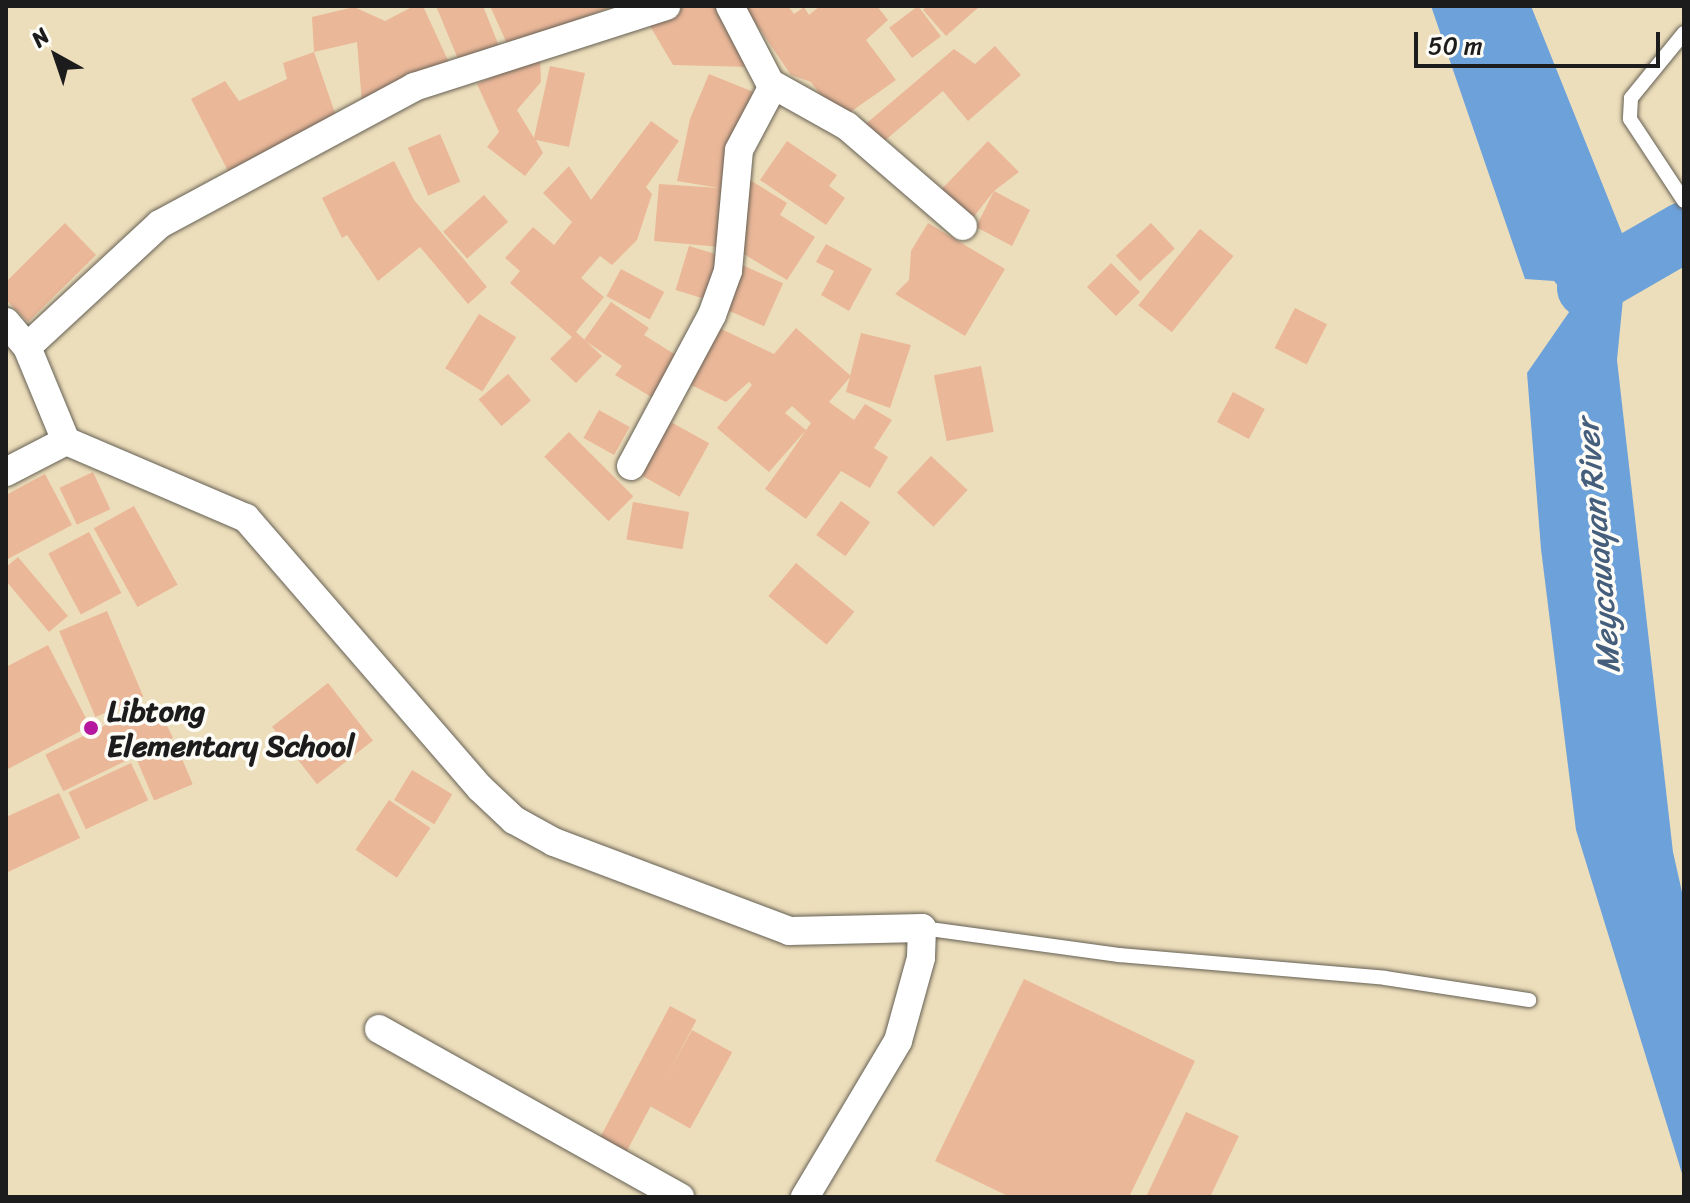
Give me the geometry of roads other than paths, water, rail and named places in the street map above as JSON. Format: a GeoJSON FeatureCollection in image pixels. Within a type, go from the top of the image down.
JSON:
{"type":"FeatureCollection","features":[{"type":"Feature","properties":{"kind":"street"},"geometry":{"type":"LineString","coordinates":[[27,347],[160,224],[414,87],[666,6]]}},
{"type":"Feature","properties":{"kind":"street"},"geometry":{"type":"LineString","coordinates":[[730,6],[773,86],[847,126],[963,226]]}},
{"type":"Feature","properties":{"kind":"street"},"geometry":{"type":"LineString","coordinates":[[631,466],[712,315],[728,271],[734,167],[773,86]]}},
{"type":"Feature","properties":{"kind":"street"},"geometry":{"type":"LineString","coordinates":[[6,322],[27,347],[66,441],[246,518],[480,788],[514,820],[554,842],[789,931],[922,928],[921,958],[898,1041],[805,1197]]}},
{"type":"Feature","properties":{"kind":"street"},"geometry":{"type":"LineString","coordinates":[[6,472],[66,441]]}},
{"type":"Feature","properties":{"kind":"street"},"geometry":{"type":"LineString","coordinates":[[379,1029],[680,1197]]}},
{"type":"Feature","properties":{"kind":"lane"},"geometry":{"type":"LineString","coordinates":[[1680,195],[1630,119],[1630,109],[1631,98],[1684,33]]}},
{"type":"Feature","properties":{"kind":"lane"},"geometry":{"type":"LineString","coordinates":[[922,928],[1119,955],[1385,978],[1529,1000]]}},
{"type":"Feature","properties":{"kind":"water","name":"Meycauayan River"},"geometry":{"type":"Polygon","coordinates":[[[1431,6],[1531,6],[1628,248],[1617,360],[1673,852],[1684,901],[1684,1180],[1576,830],[1541,549],[1527,373],[1574,305],[1554,281],[1525,279],[1431,6]]]}},
{"type":"Feature","properties":{"kind":"waterway"},"geometry":{"type":"LineString","coordinates":[[1587,288],[1684,232]]}},
{"type":"Feature","properties":{"kind":"place","name":"Libtong Elementary School"},"geometry":{"type":"Point","coordinates":[91,728]}}]}
